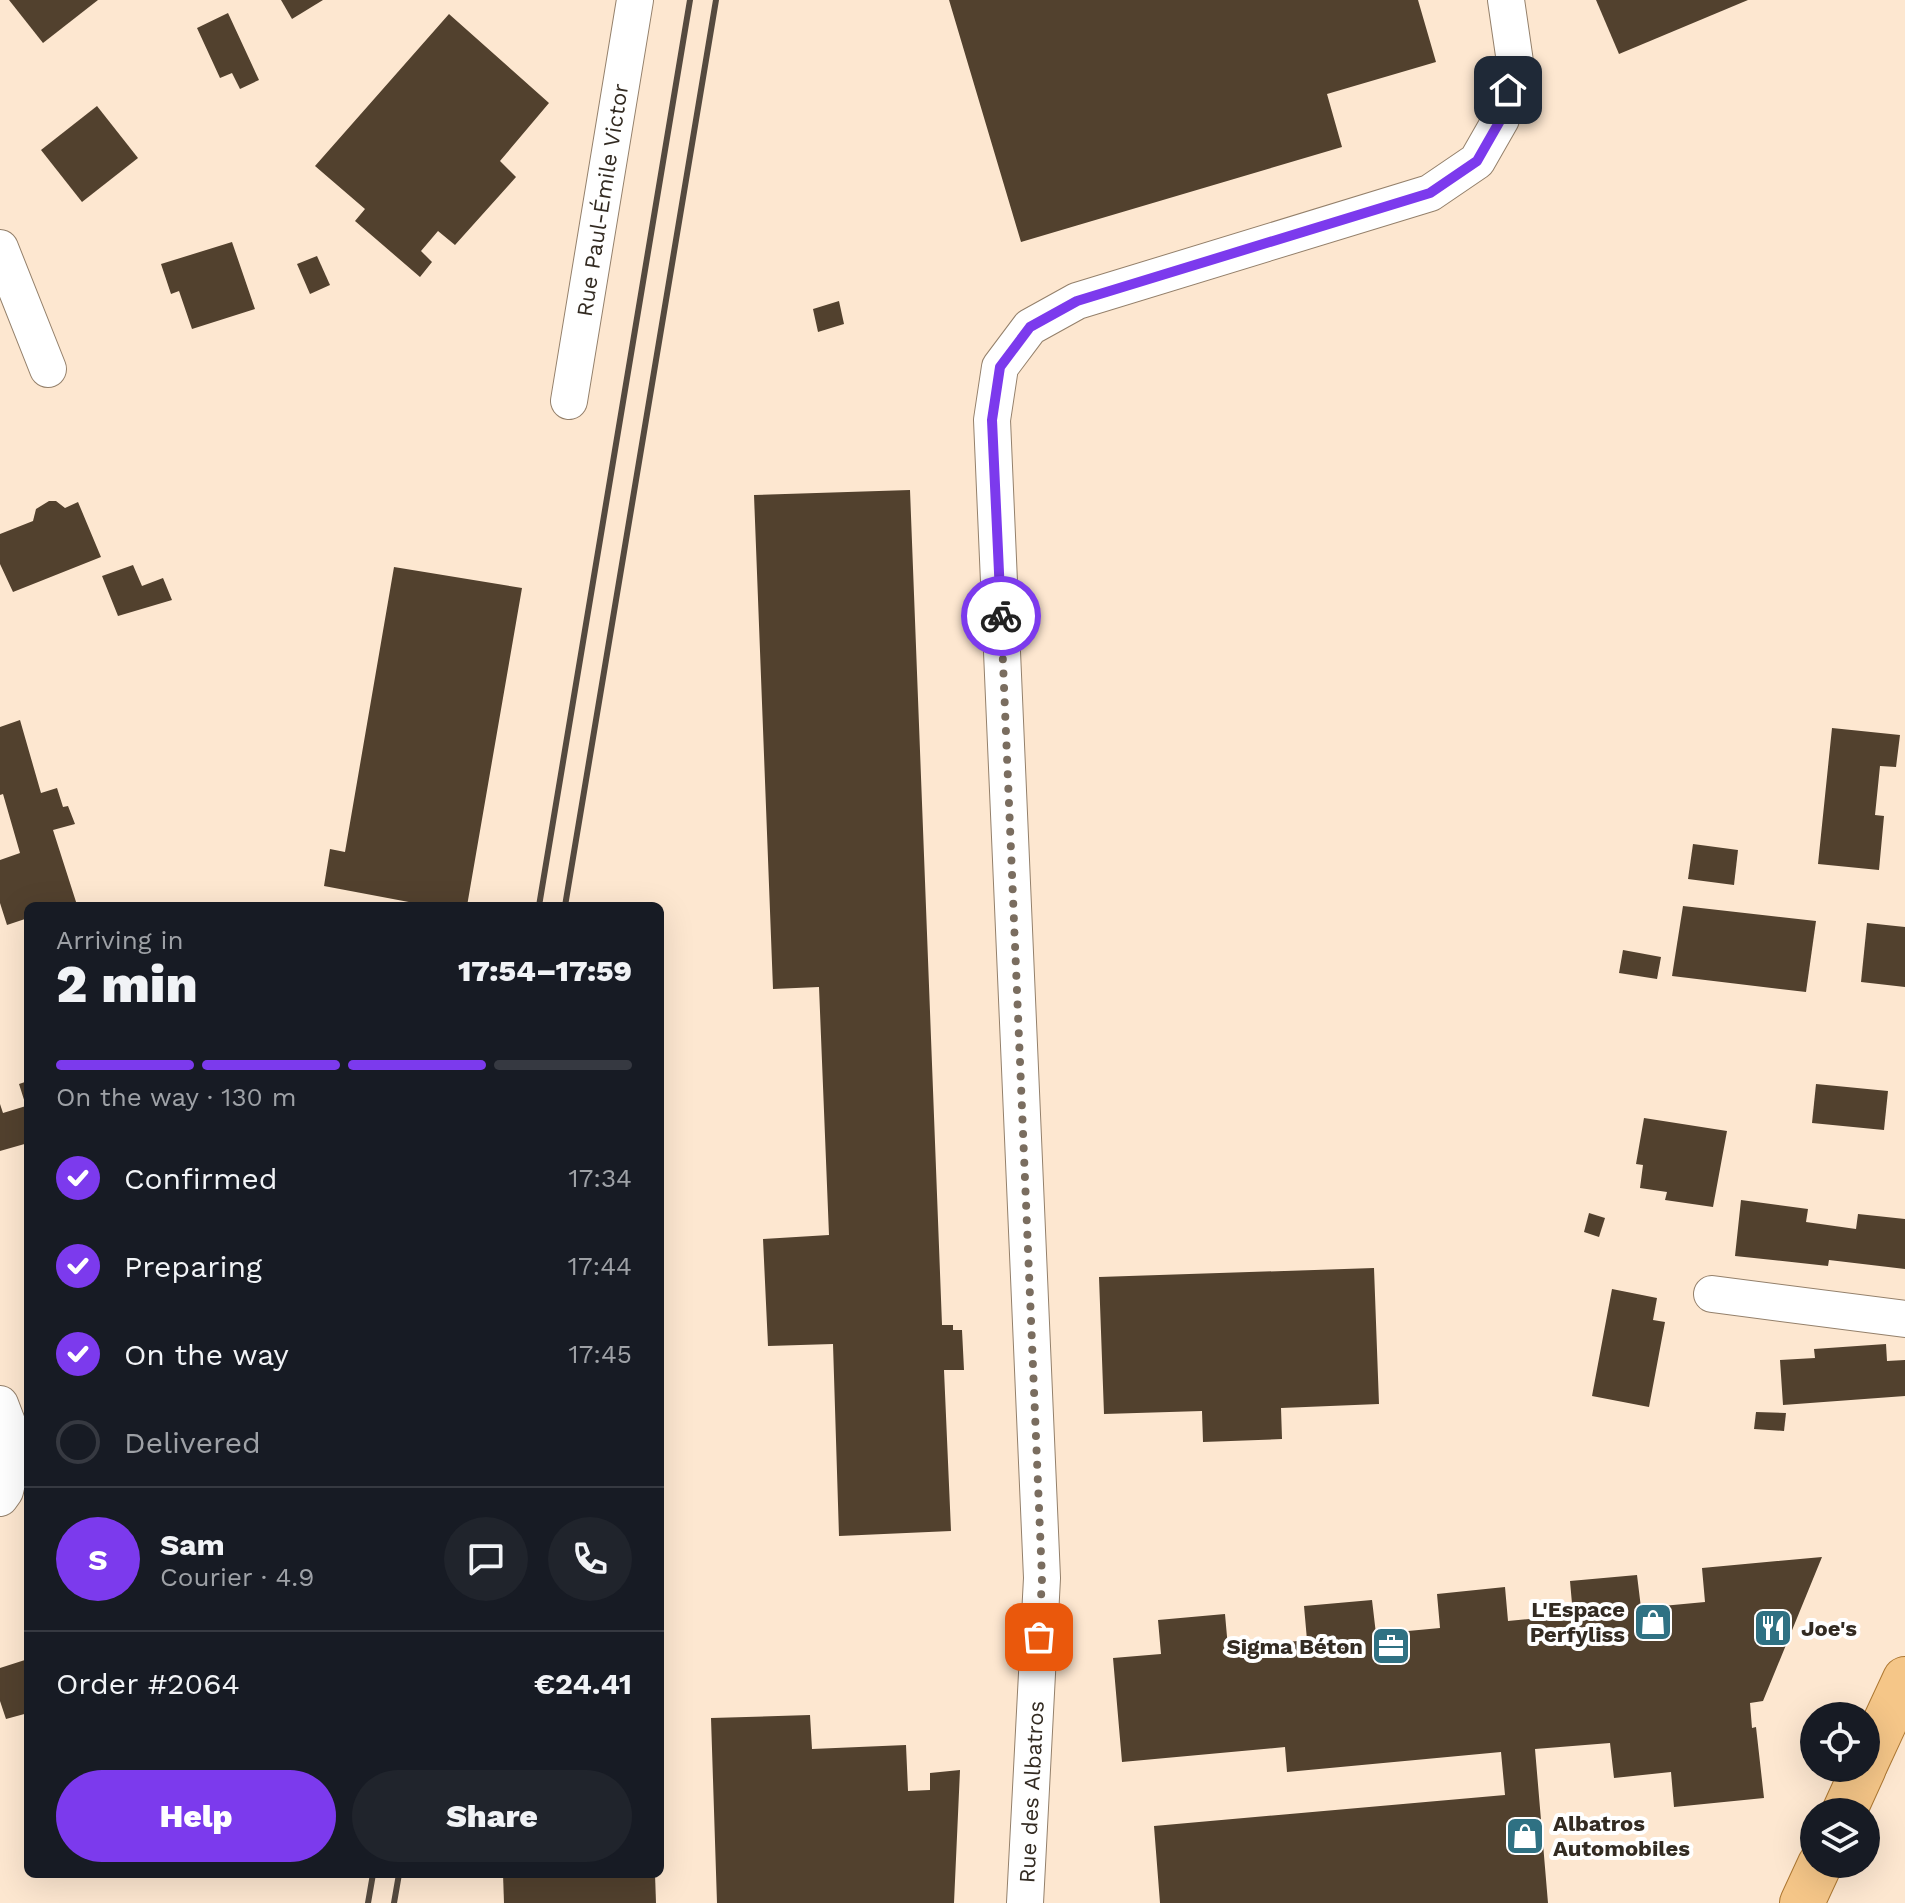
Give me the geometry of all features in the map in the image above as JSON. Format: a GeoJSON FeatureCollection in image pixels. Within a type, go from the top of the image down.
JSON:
{"type":"FeatureCollection","features":[{"type":"Feature","properties":{"kind":"main road"},"geometry":{"type":"LineString","coordinates":[[1880,1733],[1905,1679]]}},
{"type":"Feature","properties":{"kind":"main road"},"geometry":{"type":"LineString","coordinates":[[1802,1903],[1814,1878]]}},
{"type":"Feature","properties":{"kind":"street","name":"Rue Paul-Émile Victor"},"geometry":{"type":"LineString","coordinates":[[569,401],[635,0]]}},
{"type":"Feature","properties":{"kind":"street","name":"Rue des Albatros"},"geometry":{"type":"LineString","coordinates":[[1025,1903],[1042,1578],[992,420],[1000,367],[1030,327],[1077,301],[1430,193],[1477,161],[1501,119],[1515,62],[1506,0]]}},
{"type":"Feature","properties":{"kind":"street"},"geometry":{"type":"LineString","coordinates":[[0,248],[48,369]]}},
{"type":"Feature","properties":{"kind":"street"},"geometry":{"type":"LineString","coordinates":[[1712,1294],[1905,1319]]}},
{"type":"Feature","properties":{"kind":"street"},"geometry":{"type":"LineString","coordinates":[[0,1404],[16,1446],[5,1491],[0,1498]]}},
{"type":"Feature","properties":{"kind":"building"},"geometry":{"type":"Polygon","coordinates":[[[9,0],[98,0],[43,43],[9,0]]]}},
{"type":"Feature","properties":{"kind":"building"},"geometry":{"type":"Polygon","coordinates":[[[281,0],[323,0],[292,19],[281,0]]]}},
{"type":"Feature","properties":{"kind":"building"},"geometry":{"type":"Polygon","coordinates":[[[949,0],[1418,0],[1436,62],[1327,94],[1342,147],[1021,242],[949,0]]]}},
{"type":"Feature","properties":{"kind":"building"},"geometry":{"type":"Polygon","coordinates":[[[1596,0],[1748,0],[1619,54],[1596,0]]]}},
{"type":"Feature","properties":{"kind":"building"},"geometry":{"type":"Polygon","coordinates":[[[228,13],[259,80],[240,89],[232,73],[220,78],[197,28],[228,13]]]}},
{"type":"Feature","properties":{"kind":"building"},"geometry":{"type":"Polygon","coordinates":[[[449,14],[549,103],[500,161],[516,177],[455,245],[438,231],[421,251],[432,262],[420,277],[355,221],[365,209],[315,166],[449,14]]]}},
{"type":"Feature","properties":{"kind":"building"},"geometry":{"type":"Polygon","coordinates":[[[97,106],[138,158],[82,202],[41,150],[97,106]]]}},
{"type":"Feature","properties":{"kind":"building"},"geometry":{"type":"Polygon","coordinates":[[[232,242],[255,309],[192,329],[179,291],[171,294],[161,264],[232,242]]]}},
{"type":"Feature","properties":{"kind":"building"},"geometry":{"type":"Polygon","coordinates":[[[317,256],[330,285],[310,294],[297,264],[317,256]]]}},
{"type":"Feature","properties":{"kind":"building"},"geometry":{"type":"Polygon","coordinates":[[[839,301],[844,324],[818,332],[813,309],[839,301]]]}},
{"type":"Feature","properties":{"kind":"building"},"geometry":{"type":"Polygon","coordinates":[[[910,490],[942,1325],[953,1325],[953,1330],[962,1330],[964,1370],[944,1370],[951,1531],[839,1536],[833,1344],[768,1346],[763,1239],[829,1235],[819,987],[773,989],[754,495],[910,490]]]}},
{"type":"Feature","properties":{"kind":"building"},"geometry":{"type":"Polygon","coordinates":[[[49,501],[56,501],[65,508],[78,502],[101,557],[13,592],[0,564],[0,534],[33,521],[36,509],[49,501]]]}},
{"type":"Feature","properties":{"kind":"building"},"geometry":{"type":"Polygon","coordinates":[[[133,565],[142,586],[163,578],[172,600],[118,616],[102,576],[133,565]]]}},
{"type":"Feature","properties":{"kind":"building"},"geometry":{"type":"Polygon","coordinates":[[[394,567],[522,588],[468,902],[409,902],[324,886],[330,849],[345,852],[394,567]]]}},
{"type":"Feature","properties":{"kind":"building"},"geometry":{"type":"Polygon","coordinates":[[[20,720],[41,793],[57,788],[63,807],[68,806],[75,824],[53,830],[76,902],[24,902],[24,919],[7,925],[0,903],[0,860],[20,853],[3,794],[0,795],[0,727],[20,720]]]}},
{"type":"Feature","properties":{"kind":"building"},"geometry":{"type":"Polygon","coordinates":[[[1832,728],[1900,735],[1896,767],[1880,766],[1875,815],[1884,816],[1879,870],[1818,864],[1832,728]]]}},
{"type":"Feature","properties":{"kind":"building"},"geometry":{"type":"Polygon","coordinates":[[[1693,844],[1738,850],[1734,885],[1688,879],[1693,844]]]}},
{"type":"Feature","properties":{"kind":"building"},"geometry":{"type":"Polygon","coordinates":[[[1683,906],[1816,921],[1806,992],[1672,976],[1683,906]]]}},
{"type":"Feature","properties":{"kind":"building"},"geometry":{"type":"Polygon","coordinates":[[[1867,923],[1905,927],[1905,987],[1861,982],[1867,923]]]}},
{"type":"Feature","properties":{"kind":"building"},"geometry":{"type":"Polygon","coordinates":[[[1623,950],[1661,957],[1657,979],[1619,973],[1623,950]]]}},
{"type":"Feature","properties":{"kind":"building"},"geometry":{"type":"Polygon","coordinates":[[[24,1082],[24,1100],[19,1084],[24,1082]]]}},
{"type":"Feature","properties":{"kind":"building"},"geometry":{"type":"Polygon","coordinates":[[[1816,1084],[1888,1091],[1884,1130],[1812,1123],[1816,1084]]]}},
{"type":"Feature","properties":{"kind":"building"},"geometry":{"type":"Polygon","coordinates":[[[0,1104],[3,1113],[24,1107],[24,1144],[0,1151],[0,1104]]]}},
{"type":"Feature","properties":{"kind":"building"},"geometry":{"type":"Polygon","coordinates":[[[1644,1118],[1727,1131],[1713,1207],[1665,1200],[1667,1192],[1640,1188],[1643,1165],[1636,1164],[1644,1118]]]}},
{"type":"Feature","properties":{"kind":"building"},"geometry":{"type":"Polygon","coordinates":[[[1741,1200],[1808,1209],[1806,1222],[1856,1229],[1858,1214],[1905,1219],[1905,1269],[1829,1260],[1828,1266],[1735,1256],[1741,1200]]]}},
{"type":"Feature","properties":{"kind":"building"},"geometry":{"type":"Polygon","coordinates":[[[1589,1213],[1605,1218],[1599,1237],[1584,1232],[1589,1213]]]}},
{"type":"Feature","properties":{"kind":"building"},"geometry":{"type":"Polygon","coordinates":[[[1374,1268],[1379,1404],[1281,1408],[1282,1439],[1203,1442],[1202,1411],[1104,1414],[1099,1277],[1374,1268]]]}},
{"type":"Feature","properties":{"kind":"building"},"geometry":{"type":"Polygon","coordinates":[[[1612,1289],[1657,1298],[1653,1320],[1665,1322],[1649,1407],[1592,1396],[1612,1289]]]}},
{"type":"Feature","properties":{"kind":"building"},"geometry":{"type":"Polygon","coordinates":[[[1886,1344],[1887,1361],[1905,1360],[1905,1396],[1783,1405],[1780,1360],[1815,1358],[1814,1349],[1886,1344]]]}},
{"type":"Feature","properties":{"kind":"building"},"geometry":{"type":"Polygon","coordinates":[[[1756,1412],[1786,1413],[1784,1431],[1754,1429],[1756,1412]]]}},
{"type":"Feature","properties":{"kind":"building"},"geometry":{"type":"Polygon","coordinates":[[[1822,1557],[1763,1701],[1750,1703],[1752,1728],[1756,1727],[1764,1798],[1674,1807],[1671,1772],[1614,1778],[1610,1743],[1535,1749],[1548,1903],[1160,1903],[1154,1826],[1505,1795],[1501,1752],[1287,1772],[1285,1747],[1122,1762],[1113,1658],[1161,1654],[1158,1620],[1225,1614],[1228,1648],[1307,1640],[1304,1606],[1372,1600],[1376,1634],[1440,1628],[1437,1594],[1505,1587],[1508,1621],[1573,1615],[1570,1581],[1637,1575],[1641,1608],[1705,1602],[1702,1568],[1822,1557]]]}},
{"type":"Feature","properties":{"kind":"building"},"geometry":{"type":"Polygon","coordinates":[[[24,1660],[24,1714],[6,1719],[0,1701],[0,1668],[24,1660]]]}},
{"type":"Feature","properties":{"kind":"building"},"geometry":{"type":"Polygon","coordinates":[[[810,1715],[812,1749],[906,1745],[908,1791],[930,1790],[930,1773],[960,1770],[954,1903],[717,1903],[711,1718],[810,1715]]]}},
{"type":"Feature","properties":{"kind":"building"},"geometry":{"type":"Polygon","coordinates":[[[503,1878],[655,1878],[656,1903],[504,1903],[503,1878]]]}},
{"type":"Feature","properties":{"kind":"railway"},"geometry":{"type":"LineString","coordinates":[[540,902],[690,0]]}},
{"type":"Feature","properties":{"kind":"railway"},"geometry":{"type":"LineString","coordinates":[[566,902],[716,0]]}},
{"type":"Feature","properties":{"kind":"railway"},"geometry":{"type":"LineString","coordinates":[[368,1903],[372,1878]]}},
{"type":"Feature","properties":{"kind":"railway"},"geometry":{"type":"LineString","coordinates":[[394,1903],[398,1878]]}},
{"type":"Feature","properties":{"kind":"way so far"},"geometry":{"type":"LineString","coordinates":[[1001,616],[1042,1578],[1039,1637]]}},
{"type":"Feature","properties":{"kind":"place","name":"L'Espace Perfyliss"},"geometry":{"type":"Point","coordinates":[1653,1622]}},
{"type":"Feature","properties":{"kind":"place","name":"Joe's"},"geometry":{"type":"Point","coordinates":[1773,1628]}},
{"type":"Feature","properties":{"kind":"place","name":"Sigma Béton"},"geometry":{"type":"Point","coordinates":[1391,1646]}},
{"type":"Feature","properties":{"kind":"place","name":"Albatros Automobiles"},"geometry":{"type":"Point","coordinates":[1525,1836]}},
{"type":"Feature","properties":{"kind":"route"},"geometry":{"type":"LineString","coordinates":[[1001,616],[992,420],[1000,367],[1030,327],[1077,301],[1430,193],[1477,161],[1501,119],[1508,90]]}}]}
